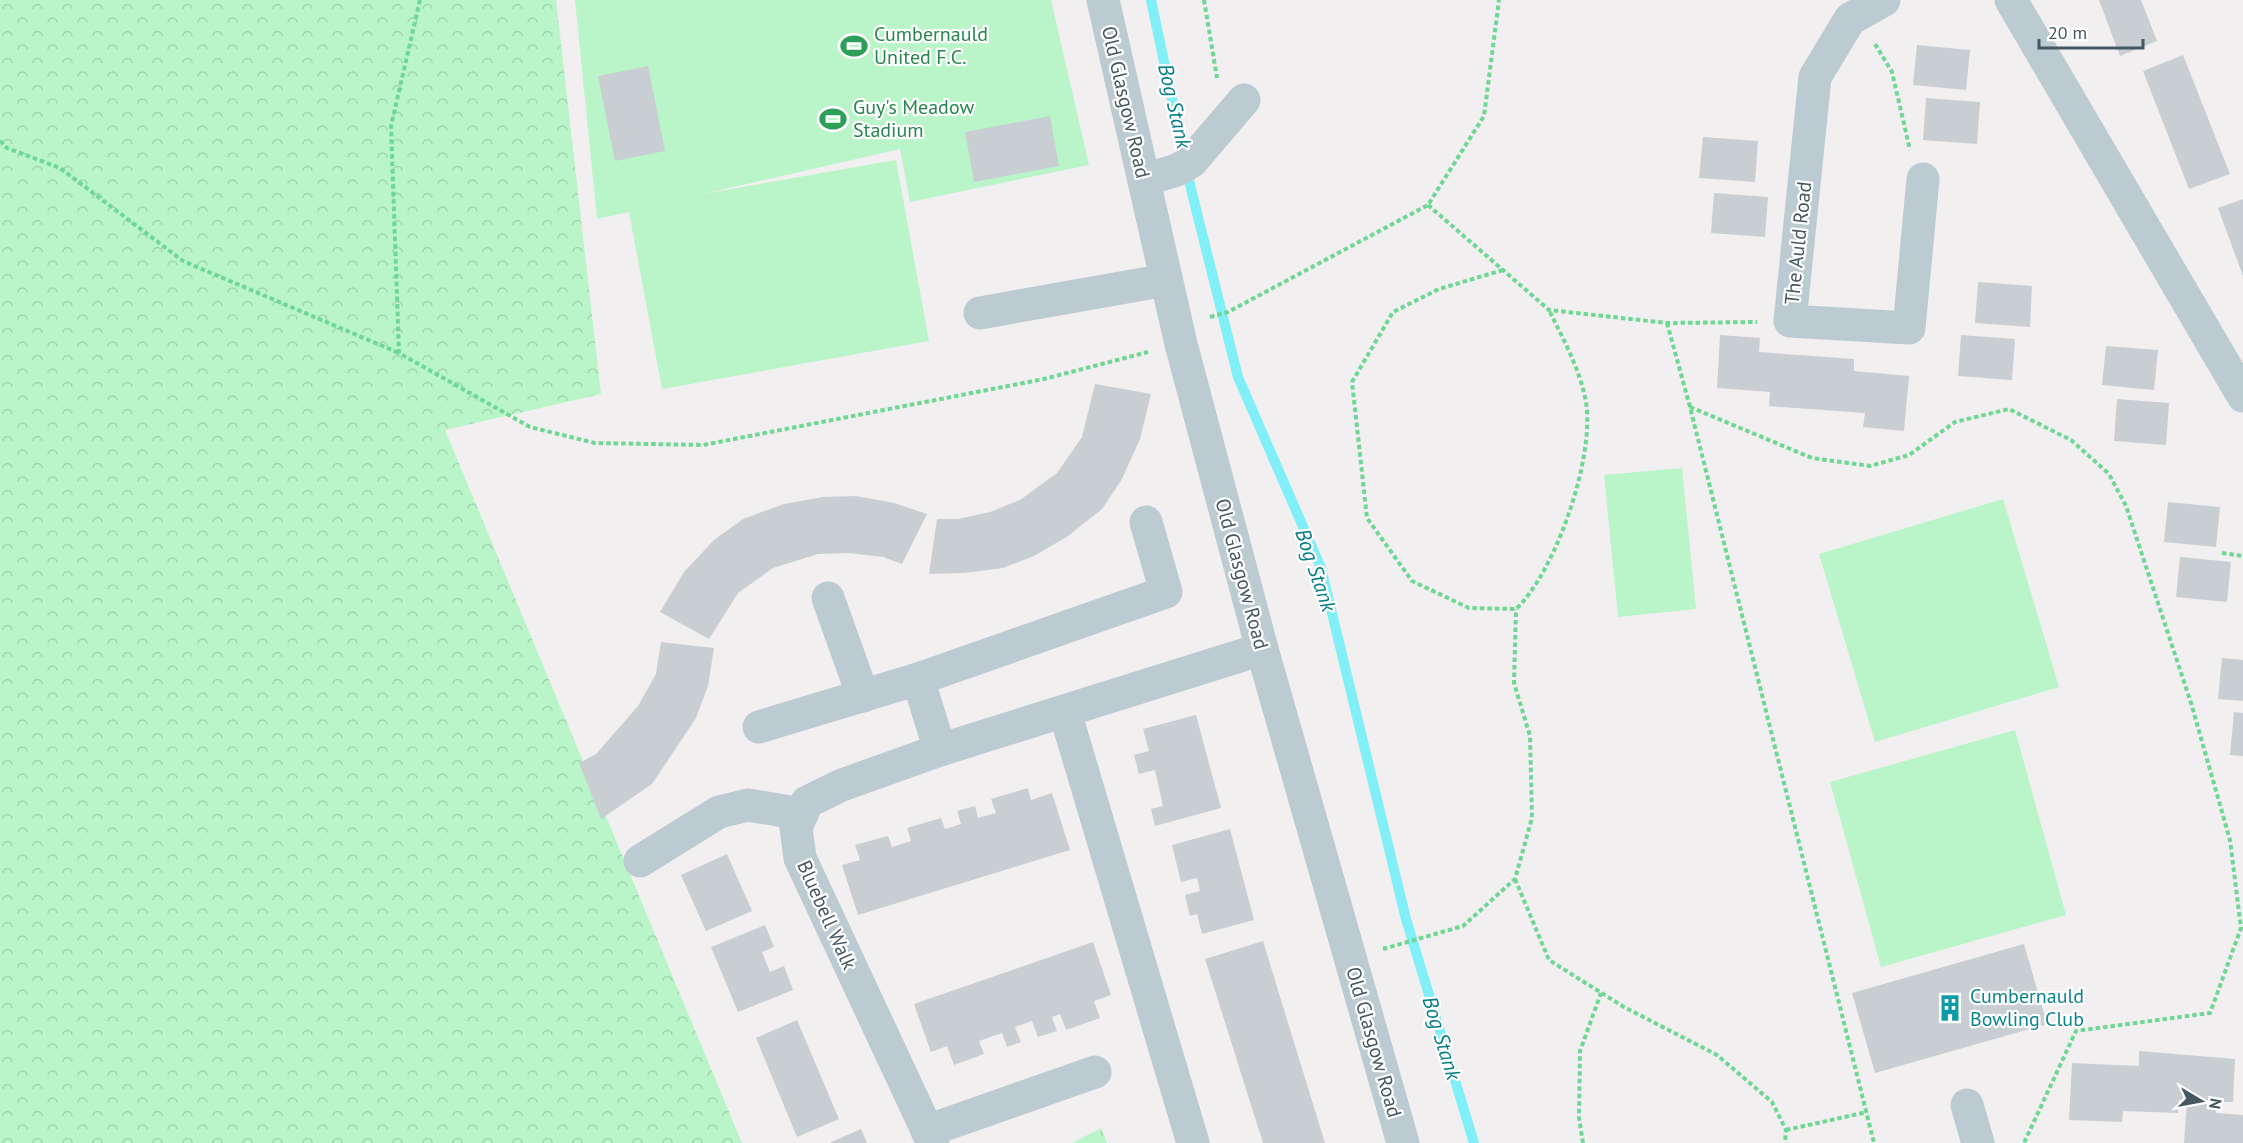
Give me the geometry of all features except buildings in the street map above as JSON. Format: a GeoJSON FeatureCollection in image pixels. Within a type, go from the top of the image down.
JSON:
{"type":"FeatureCollection","features":[{"type":"Feature","properties":{"kind":"street","name":"Old Glasgow Road"},"geometry":{"type":"LineString","coordinates":[[1103,0],[1181,344],[1262,649],[1402,1143]]}},
{"type":"Feature","properties":{"kind":"street"},"geometry":{"type":"LineString","coordinates":[[2011,0],[2243,396]]}},
{"type":"Feature","properties":{"kind":"street","name":"The Auld Road"},"geometry":{"type":"LineString","coordinates":[[1872,6],[1850,19],[1815,77],[1790,321],[1909,328],[1923,179]]}},
{"type":"Feature","properties":{"kind":"street"},"geometry":{"type":"LineString","coordinates":[[1144,180],[1184,166],[1234,112]]}},
{"type":"Feature","properties":{"kind":"street"},"geometry":{"type":"LineString","coordinates":[[980,313],[1166,280]]}},
{"type":"Feature","properties":{"kind":"street"},"geometry":{"type":"LineString","coordinates":[[759,727],[918,679],[1166,592],[1146,522]]}},
{"type":"Feature","properties":{"kind":"street"},"geometry":{"type":"LineString","coordinates":[[828,598],[863,696]]}},
{"type":"Feature","properties":{"kind":"street"},"geometry":{"type":"LineString","coordinates":[[640,861],[718,812],[748,805],[802,814],[807,802],[842,785],[940,750],[1262,649]]}},
{"type":"Feature","properties":{"kind":"street"},"geometry":{"type":"LineString","coordinates":[[918,679],[940,750]]}},
{"type":"Feature","properties":{"kind":"street"},"geometry":{"type":"LineString","coordinates":[[1065,712],[1193,1143]]}},
{"type":"Feature","properties":{"kind":"street","name":"Bluebell Walk"},"geometry":{"type":"LineString","coordinates":[[802,814],[796,828],[800,858],[930,1137]]}},
{"type":"Feature","properties":{"kind":"street"},"geometry":{"type":"LineString","coordinates":[[930,1137],[1095,1072]]}},
{"type":"Feature","properties":{"kind":"street"},"geometry":{"type":"LineString","coordinates":[[1967,1105],[1978,1143]]}},
{"type":"Feature","properties":{"kind":"path"},"geometry":{"type":"LineString","coordinates":[[399,353],[391,126],[420,0]]}},
{"type":"Feature","properties":{"kind":"path"},"geometry":{"type":"LineString","coordinates":[[1204,0],[1234,112]]}},
{"type":"Feature","properties":{"kind":"path"},"geometry":{"type":"LineString","coordinates":[[1212,317],[1228,312],[1428,205],[1484,116],[1499,0]]}},
{"type":"Feature","properties":{"kind":"path"},"geometry":{"type":"LineString","coordinates":[[1872,6],[1870,36],[1892,72],[1908,145],[1923,179]]}},
{"type":"Feature","properties":{"kind":"path"},"geometry":{"type":"LineString","coordinates":[[0,141],[7,148],[60,168],[183,261],[399,353],[530,427],[595,443],[703,444],[1044,380],[1181,344]]}},
{"type":"Feature","properties":{"kind":"path"},"geometry":{"type":"LineString","coordinates":[[1397,945],[1463,926],[1515,879],[1532,818],[1530,736],[1514,683],[1516,609],[1528,597],[1556,545],[1584,467],[1588,415],[1586,400],[1574,361],[1549,309],[1428,205]]}},
{"type":"Feature","properties":{"kind":"path"},"geometry":{"type":"LineString","coordinates":[[1503,270],[1438,289],[1393,312],[1352,382],[1367,518],[1412,581],[1469,608],[1516,609]]}},
{"type":"Feature","properties":{"kind":"path"},"geometry":{"type":"LineString","coordinates":[[1549,309],[1667,323],[1790,321]]}},
{"type":"Feature","properties":{"kind":"path"},"geometry":{"type":"LineString","coordinates":[[1667,323],[1874,1143]]}},
{"type":"Feature","properties":{"kind":"path"},"geometry":{"type":"LineString","coordinates":[[1690,407],[1812,458],[1870,466],[1909,455],[1955,422],[2009,410],[2071,440],[2109,474],[2126,506],[2192,703],[2230,840],[2241,905],[2241,928],[2210,1013],[2076,1031],[2024,1143]]}},
{"type":"Feature","properties":{"kind":"path"},"geometry":{"type":"LineString","coordinates":[[2222,553],[2243,556]]}},
{"type":"Feature","properties":{"kind":"path"},"geometry":{"type":"LineString","coordinates":[[1515,879],[1549,960],[1601,993],[1717,1055],[1772,1102],[1786,1130],[1785,1143]]}},
{"type":"Feature","properties":{"kind":"path"},"geometry":{"type":"LineString","coordinates":[[1583,1143],[1579,1118],[1580,1051],[1601,993]]}},
{"type":"Feature","properties":{"kind":"path"},"geometry":{"type":"LineString","coordinates":[[1786,1130],[1867,1112]]}},
{"type":"Feature","properties":{"kind":"green space"},"geometry":{"type":"Polygon","coordinates":[[[0,0],[556,0],[601,394],[445,430],[742,1143],[0,1143],[0,0]]]}},
{"type":"Feature","properties":{"kind":"green space","name":"Guy's Meadow Stadium"},"geometry":{"type":"Polygon","coordinates":[[[575,0],[1051,0],[1089,165],[910,202],[900,149],[703,194],[896,160],[929,341],[662,389],[629,212],[597,219],[575,0]]]}},
{"type":"Feature","properties":{"kind":"green space"},"geometry":{"type":"Polygon","coordinates":[[[1682,468],[1696,609],[1618,617],[1604,475],[1682,468]]]}},
{"type":"Feature","properties":{"kind":"green space"},"geometry":{"type":"Polygon","coordinates":[[[2003,499],[2059,687],[1875,742],[1819,554],[2003,499]]]}},
{"type":"Feature","properties":{"kind":"green space"},"geometry":{"type":"Polygon","coordinates":[[[2015,730],[2066,915],[1881,967],[1830,782],[2015,730]]]}},
{"type":"Feature","properties":{"kind":"green space"},"geometry":{"type":"Polygon","coordinates":[[[1101,1128],[1107,1143],[1072,1143],[1101,1128]]]}},
{"type":"Feature","properties":{"kind":"waterway","name":"Bog Stank"},"geometry":{"type":"LineString","coordinates":[[1151,0],[1191,189],[1238,377],[1321,568],[1406,919],[1474,1143]]}},
{"type":"Feature","properties":{"kind":"place","name":"Cumbernauld United F.C."},"geometry":{"type":"Point","coordinates":[854,46]}},
{"type":"Feature","properties":{"kind":"place","name":"Guy's Meadow Stadium"},"geometry":{"type":"Point","coordinates":[833,119]}},
{"type":"Feature","properties":{"kind":"place","name":"Cumbernauld Bowling Club"},"geometry":{"type":"Point","coordinates":[1950,1008]}}]}
